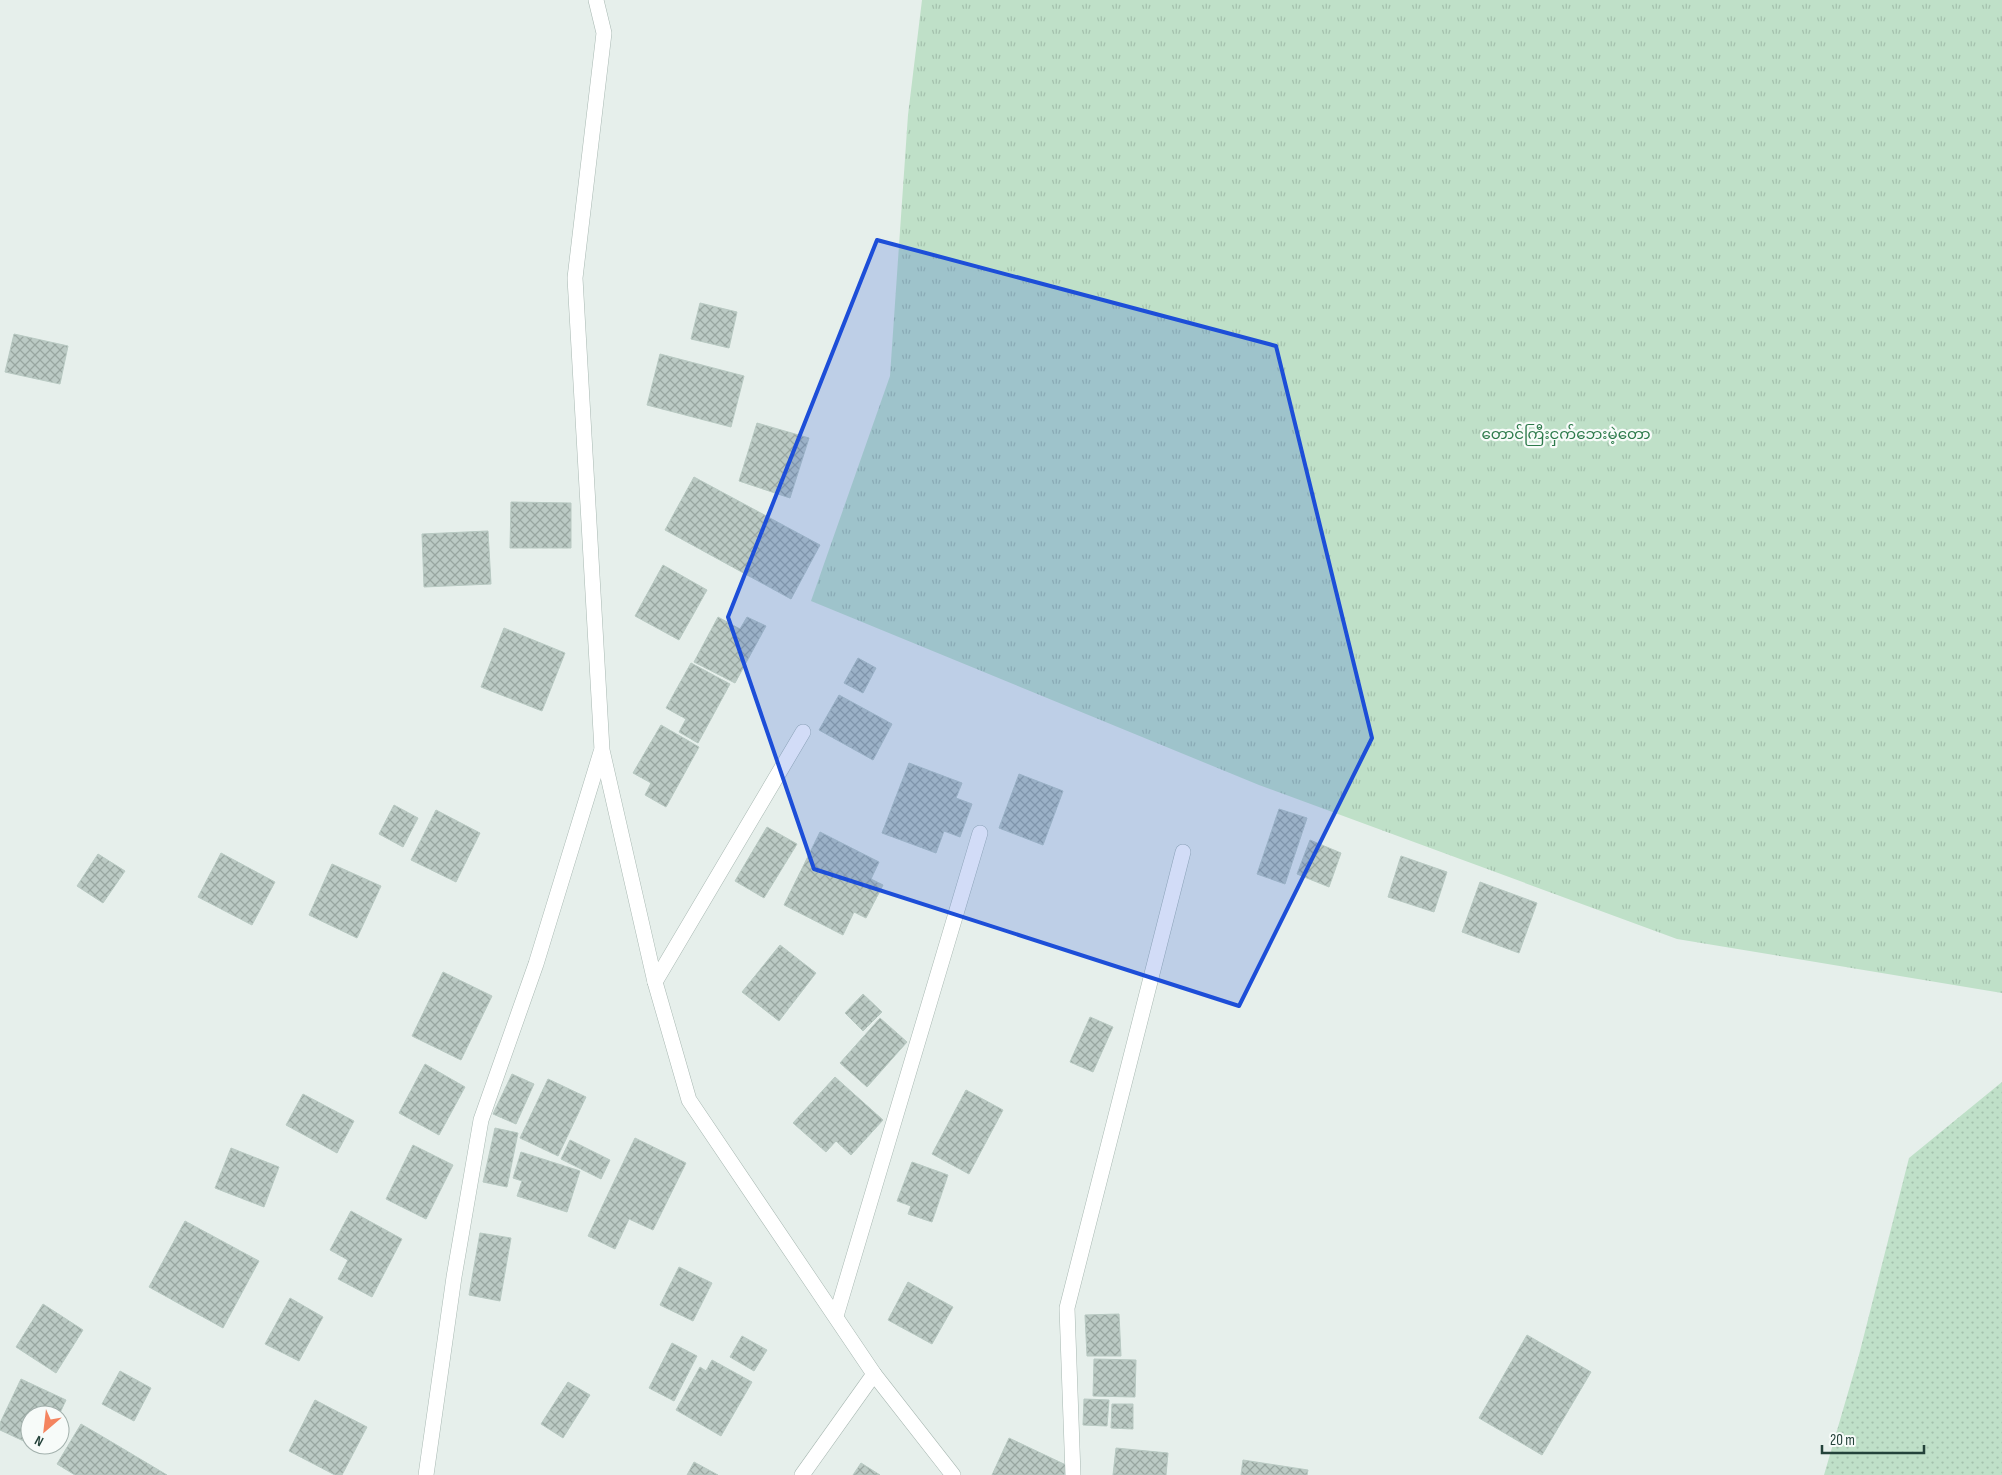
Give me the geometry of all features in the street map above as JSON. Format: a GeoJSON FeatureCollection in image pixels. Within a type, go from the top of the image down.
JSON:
{"type":"FeatureCollection","features":[{"type":"Feature","properties":{"kind":"street"},"geometry":{"type":"LineString","coordinates":[[596,0],[604,33],[575,278],[602,750],[655,982],[690,1100],[874,1374],[953,1475]]}},
{"type":"Feature","properties":{"kind":"street"},"geometry":{"type":"LineString","coordinates":[[655,982],[803,732]]}},
{"type":"Feature","properties":{"kind":"street"},"geometry":{"type":"LineString","coordinates":[[426,1475],[454,1277],[480,1120],[536,964],[602,750]]}},
{"type":"Feature","properties":{"kind":"street"},"geometry":{"type":"LineString","coordinates":[[836,1316],[980,834]]}},
{"type":"Feature","properties":{"kind":"street"},"geometry":{"type":"LineString","coordinates":[[1073,1475],[1067,1308],[1182,852]]}},
{"type":"Feature","properties":{"kind":"street"},"geometry":{"type":"LineString","coordinates":[[802,1475],[874,1374]]}},
{"type":"Feature","properties":{"kind":"highlighted area"},"geometry":{"type":"Polygon","coordinates":[[[877,240],[1276,346],[1372,738],[1239,1006],[814,869],[728,617],[877,240]]]}},
{"type":"Feature","properties":{"kind":"green space","name":"တောင်ကြီးငှက်ဘေးမဲ့တော"},"geometry":{"type":"Polygon","coordinates":[[[922,0],[2002,0],[2002,993],[1677,939],[1259,785],[811,601],[890,376],[908,115],[922,0]]]}},
{"type":"Feature","properties":{"kind":"green space"},"geometry":{"type":"Polygon","coordinates":[[[2002,1082],[2002,1475],[1824,1475],[1859,1355],[1909,1158],[2002,1082]]]}},
{"type":"Feature","properties":{"kind":"building"},"geometry":{"type":"Polygon","coordinates":[[[700,303],[737,312],[729,348],[691,339],[700,303]]]}},
{"type":"Feature","properties":{"kind":"building"},"geometry":{"type":"Polygon","coordinates":[[[14,334],[68,346],[60,384],[5,372],[14,334]]]}},
{"type":"Feature","properties":{"kind":"building"},"geometry":{"type":"Polygon","coordinates":[[[660,354],[744,376],[731,427],[647,405],[660,354]]]}},
{"type":"Feature","properties":{"kind":"building"},"geometry":{"type":"Polygon","coordinates":[[[757,423],[809,438],[790,498],[739,481],[757,423]]]}},
{"type":"Feature","properties":{"kind":"building"},"geometry":{"type":"Polygon","coordinates":[[[694,477],[820,545],[791,599],[665,530],[694,477]]]}},
{"type":"Feature","properties":{"kind":"building"},"geometry":{"type":"Polygon","coordinates":[[[511,502],[571,503],[571,548],[510,548],[511,502]]]}},
{"type":"Feature","properties":{"kind":"building"},"geometry":{"type":"Polygon","coordinates":[[[488,531],[491,584],[424,587],[422,534],[488,531]]]}},
{"type":"Feature","properties":{"kind":"building"},"geometry":{"type":"Polygon","coordinates":[[[663,565],[707,590],[679,640],[635,616],[663,565]]]}},
{"type":"Feature","properties":{"kind":"building"},"geometry":{"type":"Polygon","coordinates":[[[718,617],[740,629],[747,617],[766,626],[735,683],[694,662],[718,617]]]}},
{"type":"Feature","properties":{"kind":"building"},"geometry":{"type":"Polygon","coordinates":[[[504,628],[565,653],[542,711],[481,687],[504,628]]]}},
{"type":"Feature","properties":{"kind":"building"},"geometry":{"type":"Polygon","coordinates":[[[858,658],[876,668],[863,693],[844,683],[858,658]]]}},
{"type":"Feature","properties":{"kind":"building"},"geometry":{"type":"Polygon","coordinates":[[[691,663],[730,684],[698,743],[679,732],[686,719],[666,708],[691,663]]]}},
{"type":"Feature","properties":{"kind":"building"},"geometry":{"type":"Polygon","coordinates":[[[839,695],[892,724],[873,760],[819,730],[839,695]]]}},
{"type":"Feature","properties":{"kind":"building"},"geometry":{"type":"Polygon","coordinates":[[[661,725],[699,747],[666,807],[645,795],[651,783],[633,773],[661,725]]]}},
{"type":"Feature","properties":{"kind":"building"},"geometry":{"type":"Polygon","coordinates":[[[909,763],[962,783],[956,798],[972,804],[960,837],[944,831],[936,853],[882,833],[909,763]]]}},
{"type":"Feature","properties":{"kind":"building"},"geometry":{"type":"Polygon","coordinates":[[[1019,774],[1063,791],[1043,845],[999,828],[1019,774]]]}},
{"type":"Feature","properties":{"kind":"building"},"geometry":{"type":"Polygon","coordinates":[[[394,805],[418,818],[403,847],[379,834],[394,805]]]}},
{"type":"Feature","properties":{"kind":"building"},"geometry":{"type":"Polygon","coordinates":[[[1279,809],[1307,818],[1285,884],[1257,874],[1279,809]]]}},
{"type":"Feature","properties":{"kind":"building"},"geometry":{"type":"Polygon","coordinates":[[[436,810],[480,833],[456,882],[411,860],[436,810]]]}},
{"type":"Feature","properties":{"kind":"building"},"geometry":{"type":"Polygon","coordinates":[[[767,827],[797,844],[764,898],[735,881],[767,827]]]}},
{"type":"Feature","properties":{"kind":"building"},"geometry":{"type":"Polygon","coordinates":[[[820,832],[879,862],[871,879],[883,885],[866,918],[854,912],[843,935],[784,905],[820,832]]]}},
{"type":"Feature","properties":{"kind":"building"},"geometry":{"type":"Polygon","coordinates":[[[1310,840],[1341,853],[1329,887],[1297,874],[1310,840]]]}},
{"type":"Feature","properties":{"kind":"building"},"geometry":{"type":"Polygon","coordinates":[[[221,853],[275,882],[252,925],[198,897],[221,853]]]}},
{"type":"Feature","properties":{"kind":"building"},"geometry":{"type":"Polygon","coordinates":[[[98,854],[125,871],[103,903],[77,886],[98,854]]]}},
{"type":"Feature","properties":{"kind":"building"},"geometry":{"type":"Polygon","coordinates":[[[1401,856],[1447,872],[1434,912],[1388,897],[1401,856]]]}},
{"type":"Feature","properties":{"kind":"building"},"geometry":{"type":"Polygon","coordinates":[[[332,864],[381,886],[357,938],[309,915],[332,864]]]}},
{"type":"Feature","properties":{"kind":"building"},"geometry":{"type":"Polygon","coordinates":[[[1480,882],[1537,903],[1519,953],[1462,932],[1480,882]]]}},
{"type":"Feature","properties":{"kind":"building"},"geometry":{"type":"Polygon","coordinates":[[[780,945],[816,973],[779,1021],[742,992],[780,945]]]}},
{"type":"Feature","properties":{"kind":"building"},"geometry":{"type":"Polygon","coordinates":[[[443,972],[492,996],[461,1060],[412,1036],[443,972]]]}},
{"type":"Feature","properties":{"kind":"building"},"geometry":{"type":"Polygon","coordinates":[[[863,994],[882,1012],[863,1031],[845,1013],[863,994]]]}},
{"type":"Feature","properties":{"kind":"building"},"geometry":{"type":"Polygon","coordinates":[[[1090,1017],[1113,1027],[1093,1072],[1070,1062],[1090,1017]]]}},
{"type":"Feature","properties":{"kind":"building"},"geometry":{"type":"Polygon","coordinates":[[[880,1018],[907,1042],[867,1087],[840,1063],[880,1018]]]}},
{"type":"Feature","properties":{"kind":"building"},"geometry":{"type":"Polygon","coordinates":[[[425,1064],[465,1087],[439,1135],[399,1113],[425,1064]]]}},
{"type":"Feature","properties":{"kind":"building"},"geometry":{"type":"Polygon","coordinates":[[[512,1074],[534,1084],[516,1124],[493,1114],[512,1074]]]}},
{"type":"Feature","properties":{"kind":"building"},"geometry":{"type":"Polygon","coordinates":[[[835,1077],[883,1120],[851,1155],[836,1141],[826,1152],[793,1123],[835,1077]]]}},
{"type":"Feature","properties":{"kind":"building"},"geometry":{"type":"Polygon","coordinates":[[[548,1079],[586,1097],[558,1156],[520,1138],[548,1079]]]}},
{"type":"Feature","properties":{"kind":"building"},"geometry":{"type":"Polygon","coordinates":[[[966,1090],[1003,1110],[969,1174],[932,1154],[966,1090]]]}},
{"type":"Feature","properties":{"kind":"building"},"geometry":{"type":"Polygon","coordinates":[[[303,1094],[354,1121],[337,1153],[286,1125],[303,1094]]]}},
{"type":"Feature","properties":{"kind":"building"},"geometry":{"type":"Polygon","coordinates":[[[495,1128],[518,1133],[507,1187],[483,1182],[495,1128]]]}},
{"type":"Feature","properties":{"kind":"building"},"geometry":{"type":"Polygon","coordinates":[[[635,1138],[686,1163],[653,1230],[629,1219],[615,1249],[588,1236],[635,1138]]]}},
{"type":"Feature","properties":{"kind":"building"},"geometry":{"type":"Polygon","coordinates":[[[570,1140],[610,1160],[601,1179],[561,1159],[570,1140]]]}},
{"type":"Feature","properties":{"kind":"building"},"geometry":{"type":"Polygon","coordinates":[[[413,1145],[453,1165],[426,1219],[386,1199],[413,1145]]]}},
{"type":"Feature","properties":{"kind":"building"},"geometry":{"type":"Polygon","coordinates":[[[231,1148],[279,1167],[264,1207],[215,1188],[231,1148]]]}},
{"type":"Feature","properties":{"kind":"building"},"geometry":{"type":"Polygon","coordinates":[[[521,1152],[580,1171],[567,1212],[517,1196],[522,1181],[513,1178],[521,1152]]]}},
{"type":"Feature","properties":{"kind":"building"},"geometry":{"type":"Polygon","coordinates":[[[912,1162],[948,1175],[932,1222],[908,1214],[911,1206],[897,1201],[912,1162]]]}},
{"type":"Feature","properties":{"kind":"building"},"geometry":{"type":"Polygon","coordinates":[[[351,1211],[402,1239],[372,1297],[338,1279],[348,1260],[330,1250],[351,1211]]]}},
{"type":"Feature","properties":{"kind":"building"},"geometry":{"type":"Polygon","coordinates":[[[185,1221],[259,1261],[223,1328],[149,1287],[185,1221]]]}},
{"type":"Feature","properties":{"kind":"building"},"geometry":{"type":"Polygon","coordinates":[[[480,1233],[511,1238],[500,1301],[469,1295],[480,1233]]]}},
{"type":"Feature","properties":{"kind":"building"},"geometry":{"type":"Polygon","coordinates":[[[679,1267],[712,1283],[693,1321],[660,1305],[679,1267]]]}},
{"type":"Feature","properties":{"kind":"building"},"geometry":{"type":"Polygon","coordinates":[[[908,1282],[953,1307],[932,1344],[888,1320],[908,1282]]]}},
{"type":"Feature","properties":{"kind":"building"},"geometry":{"type":"Polygon","coordinates":[[[290,1298],[323,1317],[299,1361],[265,1344],[290,1298]]]}},
{"type":"Feature","properties":{"kind":"building"},"geometry":{"type":"Polygon","coordinates":[[[43,1304],[83,1330],[56,1373],[16,1347],[43,1304]]]}},
{"type":"Feature","properties":{"kind":"building"},"geometry":{"type":"Polygon","coordinates":[[[1119,1314],[1121,1356],[1087,1356],[1085,1315],[1119,1314]]]}},
{"type":"Feature","properties":{"kind":"building"},"geometry":{"type":"Polygon","coordinates":[[[1527,1335],[1591,1372],[1542,1455],[1479,1418],[1527,1335]]]}},
{"type":"Feature","properties":{"kind":"building"},"geometry":{"type":"Polygon","coordinates":[[[742,1336],[767,1350],[754,1371],[730,1357],[742,1336]]]}},
{"type":"Feature","properties":{"kind":"building"},"geometry":{"type":"Polygon","coordinates":[[[672,1343],[697,1356],[674,1401],[649,1388],[672,1343]]]}},
{"type":"Feature","properties":{"kind":"building"},"geometry":{"type":"Polygon","coordinates":[[[1094,1359],[1136,1360],[1135,1397],[1093,1396],[1094,1359]]]}},
{"type":"Feature","properties":{"kind":"building"},"geometry":{"type":"Polygon","coordinates":[[[712,1360],[752,1382],[721,1436],[676,1410],[700,1367],[706,1371],[712,1360]]]}},
{"type":"Feature","properties":{"kind":"building"},"geometry":{"type":"Polygon","coordinates":[[[120,1371],[151,1388],[134,1421],[102,1404],[120,1371]]]}},
{"type":"Feature","properties":{"kind":"building"},"geometry":{"type":"Polygon","coordinates":[[[21,1379],[66,1400],[64,1405],[20,1405],[20,1439],[0,1430],[0,1423],[21,1379]]]}},
{"type":"Feature","properties":{"kind":"building"},"geometry":{"type":"Polygon","coordinates":[[[568,1382],[590,1395],[563,1438],[541,1424],[568,1382]]]}},
{"type":"Feature","properties":{"kind":"building"},"geometry":{"type":"Polygon","coordinates":[[[1084,1399],[1109,1400],[1107,1426],[1083,1425],[1084,1399]]]}},
{"type":"Feature","properties":{"kind":"building"},"geometry":{"type":"Polygon","coordinates":[[[315,1400],[367,1427],[342,1475],[335,1475],[289,1451],[315,1400]]]}},
{"type":"Feature","properties":{"kind":"building"},"geometry":{"type":"Polygon","coordinates":[[[1112,1404],[1133,1404],[1133,1429],[1111,1428],[1112,1404]]]}},
{"type":"Feature","properties":{"kind":"building"},"geometry":{"type":"Polygon","coordinates":[[[81,1424],[167,1475],[75,1475],[57,1464],[62,1455],[70,1455],[70,1442],[81,1424]]]}},
{"type":"Feature","properties":{"kind":"building"},"geometry":{"type":"Polygon","coordinates":[[[1009,1438],[1068,1466],[1064,1475],[992,1475],[1009,1438]]]}},
{"type":"Feature","properties":{"kind":"building"},"geometry":{"type":"Polygon","coordinates":[[[1116,1448],[1168,1453],[1166,1475],[1113,1475],[1116,1448]]]}},
{"type":"Feature","properties":{"kind":"building"},"geometry":{"type":"Polygon","coordinates":[[[1243,1460],[1308,1470],[1307,1475],[1241,1475],[1243,1460]]]}},
{"type":"Feature","properties":{"kind":"building"},"geometry":{"type":"Polygon","coordinates":[[[694,1462],[718,1475],[687,1475],[694,1462]]]}},
{"type":"Feature","properties":{"kind":"building"},"geometry":{"type":"Polygon","coordinates":[[[861,1463],[880,1475],[853,1475],[861,1463]]]}}]}
